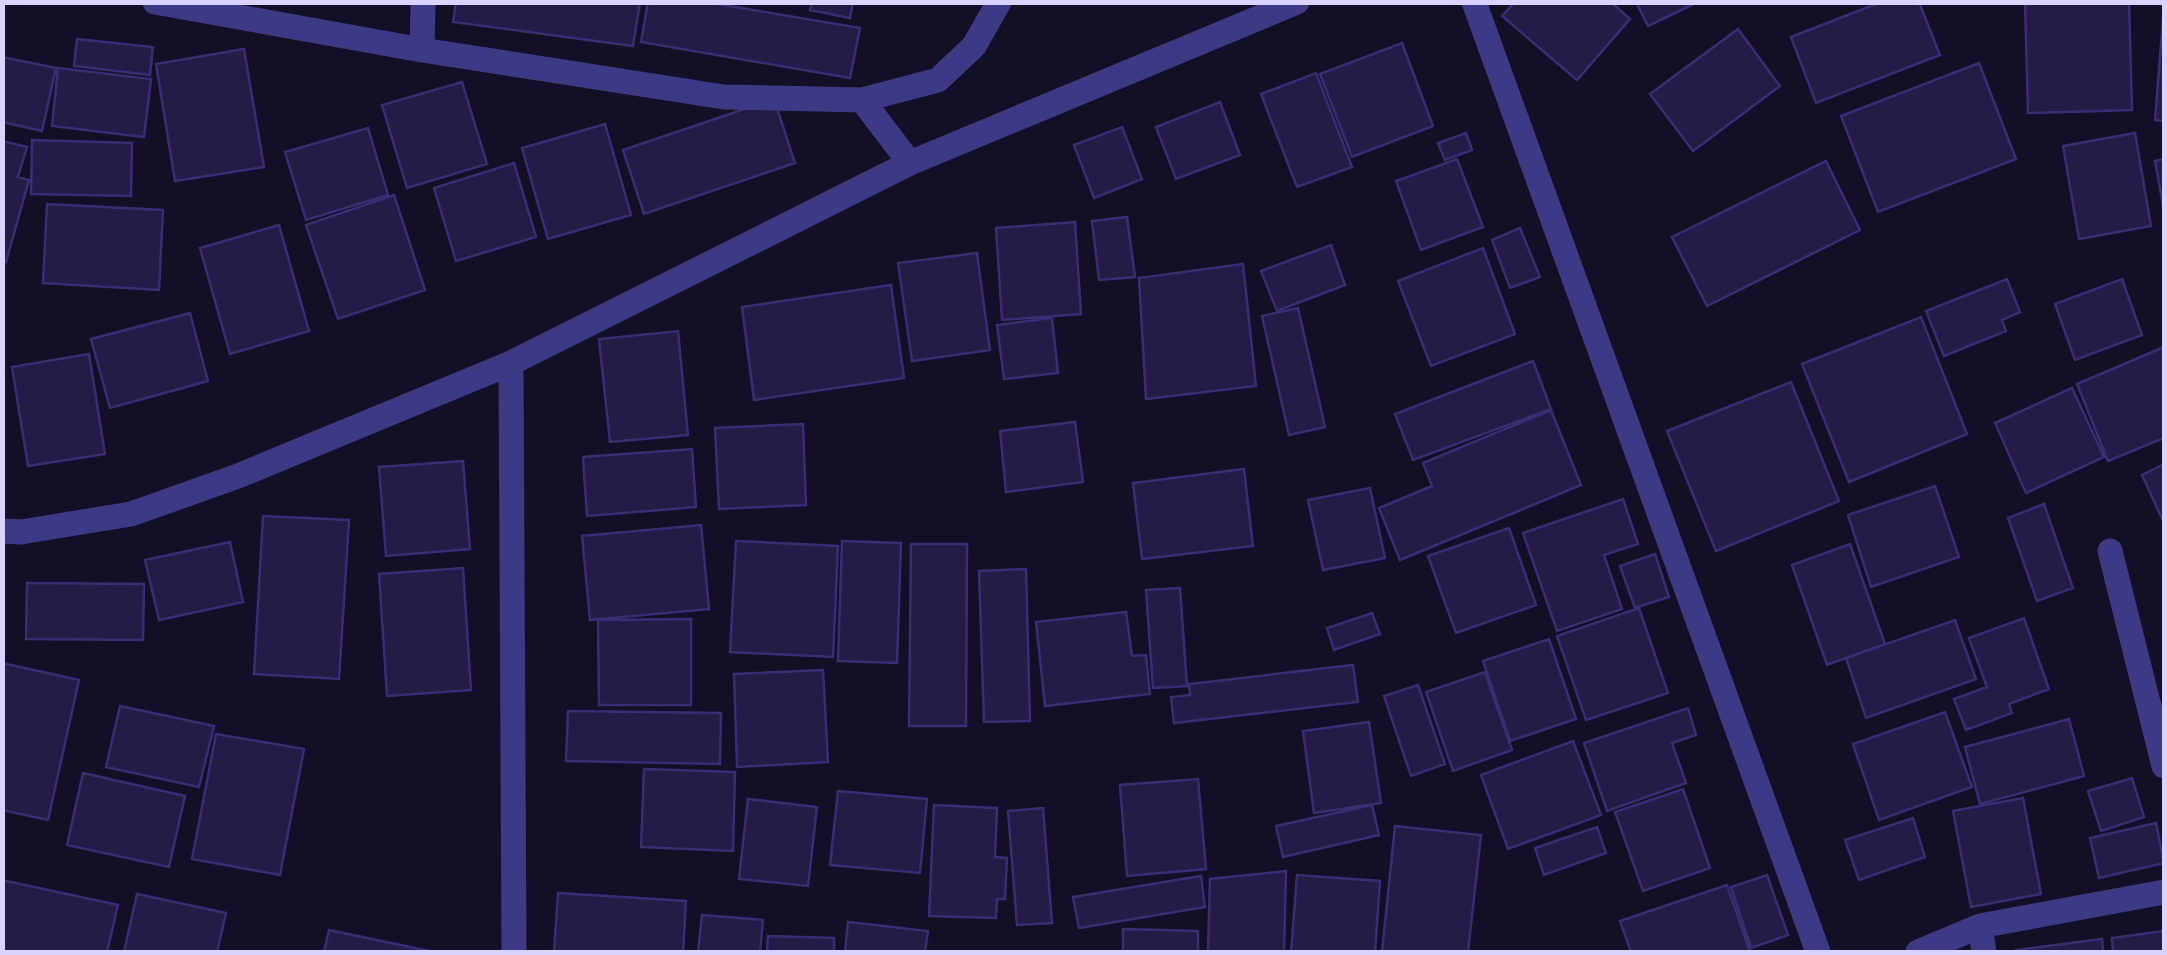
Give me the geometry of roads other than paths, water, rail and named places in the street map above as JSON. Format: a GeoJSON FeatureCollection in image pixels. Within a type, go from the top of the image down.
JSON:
{"type":"FeatureCollection","features":[{"type":"Feature","properties":{"kind":"street"},"geometry":{"type":"LineString","coordinates":[[155,2],[422,50],[724,97],[862,100],[938,80],[974,46],[999,2]]}},
{"type":"Feature","properties":{"kind":"street"},"geometry":{"type":"LineString","coordinates":[[422,50],[423,2]]}},
{"type":"Feature","properties":{"kind":"street"},"geometry":{"type":"LineString","coordinates":[[2,530],[21,532],[131,514],[238,476],[511,363],[910,163],[1296,2]]}},
{"type":"Feature","properties":{"kind":"street"},"geometry":{"type":"LineString","coordinates":[[1474,2],[1818,952]]}},
{"type":"Feature","properties":{"kind":"street"},"geometry":{"type":"LineString","coordinates":[[862,100],[910,163]]}},
{"type":"Feature","properties":{"kind":"street"},"geometry":{"type":"LineString","coordinates":[[511,363],[514,952]]}},
{"type":"Feature","properties":{"kind":"street"},"geometry":{"type":"LineString","coordinates":[[2110,550],[2164,766]]}},
{"type":"Feature","properties":{"kind":"street"},"geometry":{"type":"LineString","coordinates":[[1918,952],[1980,926],[2164,892]]}},
{"type":"Feature","properties":{"kind":"street"},"geometry":{"type":"LineString","coordinates":[[1980,926],[1984,952]]}}]}
